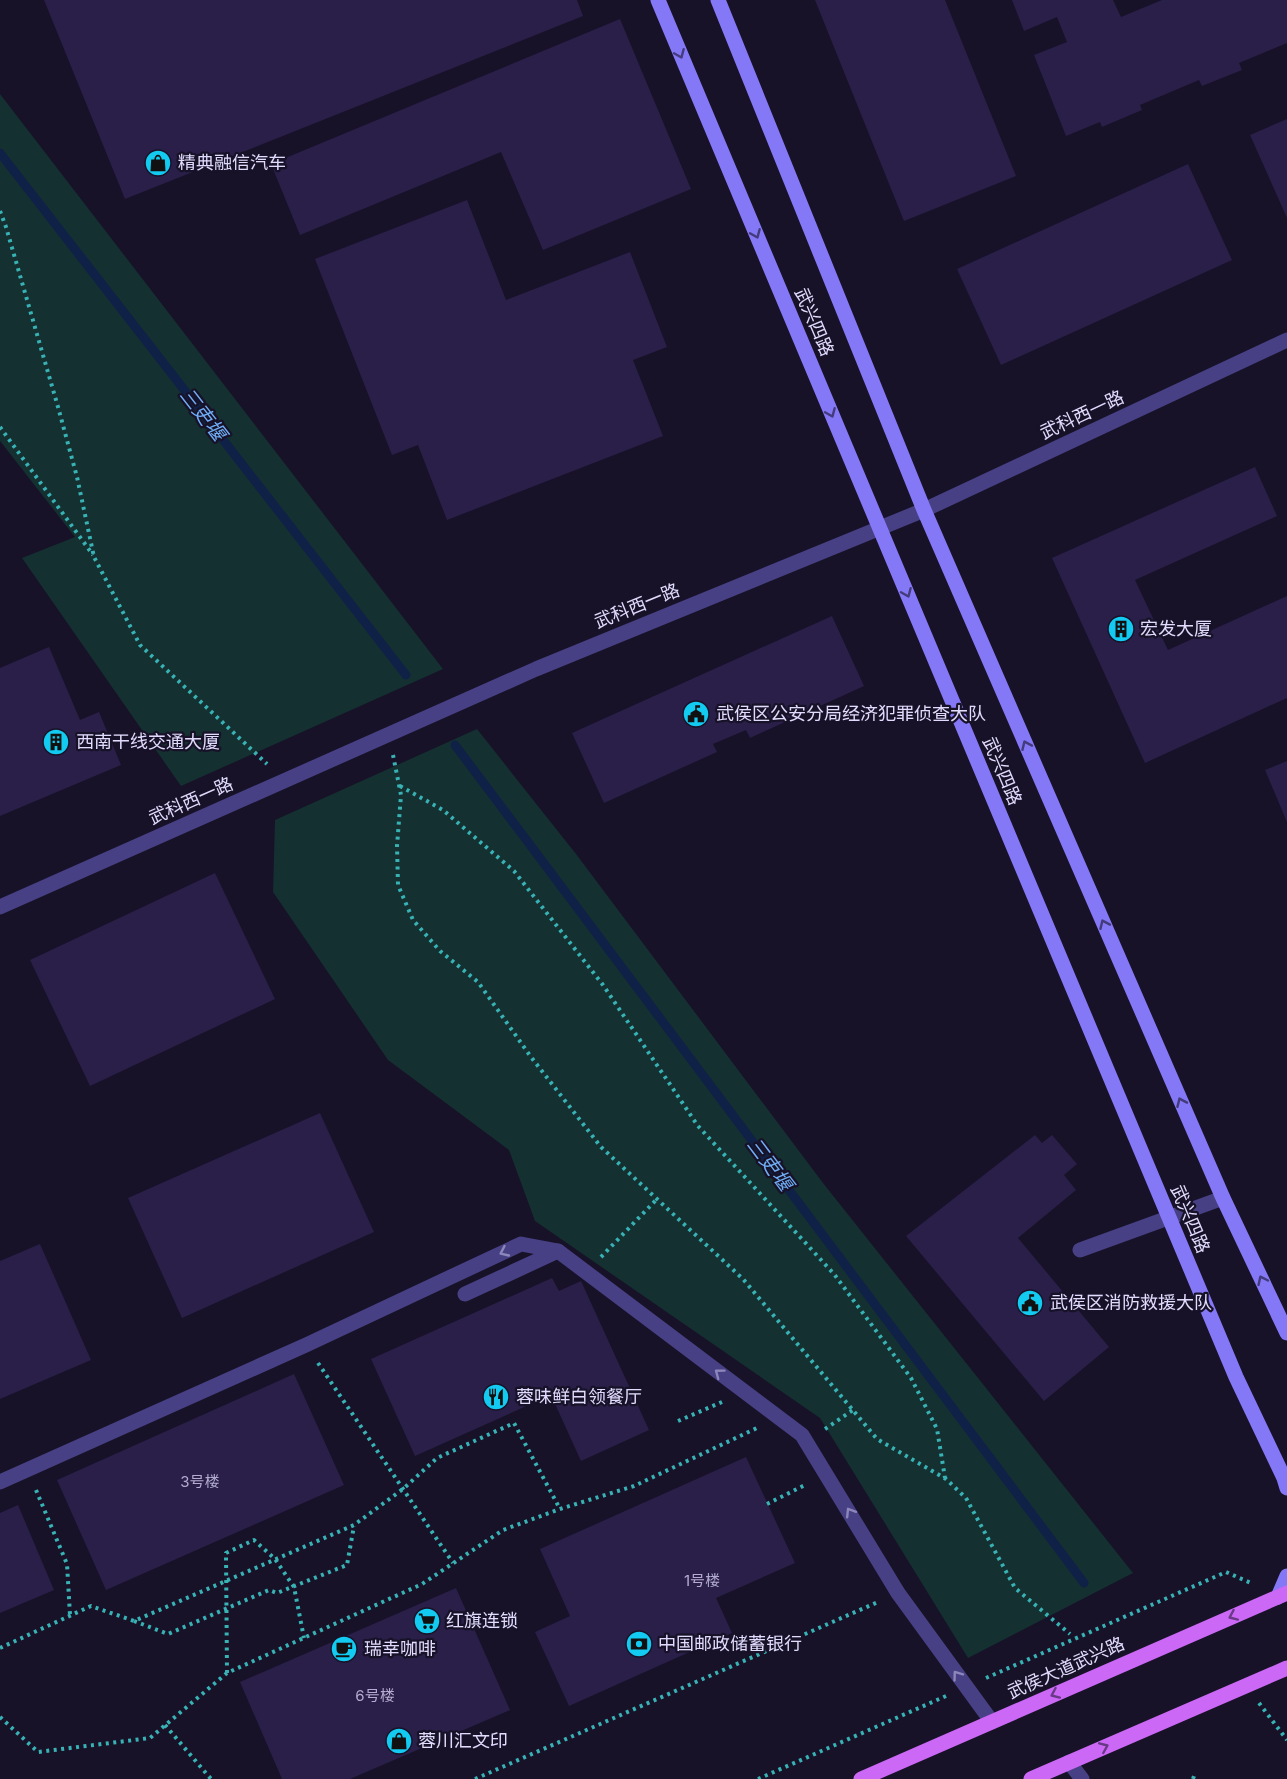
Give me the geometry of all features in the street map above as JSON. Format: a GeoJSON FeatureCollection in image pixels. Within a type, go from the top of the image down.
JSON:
{"type":"FeatureCollection","features":[{"type":"Feature","properties":{"kind":"main road","name":"武兴四路"},"geometry":{"type":"LineString","coordinates":[[658,0],[1236,1377],[1287,1488]]}},
{"type":"Feature","properties":{"kind":"main road","name":"武兴四路"},"geometry":{"type":"LineString","coordinates":[[718,0],[924,510],[1223,1198],[1287,1333]]}},
{"type":"Feature","properties":{"kind":"main road"},"geometry":{"type":"LineString","coordinates":[[1283,1595],[1287,1576]]}},
{"type":"Feature","properties":{"kind":"main road","name":"武侯大道武兴路"},"geometry":{"type":"LineString","coordinates":[[861,1779],[1283,1595]]}},
{"type":"Feature","properties":{"kind":"main road"},"geometry":{"type":"LineString","coordinates":[[1031,1779],[1287,1668]]}},
{"type":"Feature","properties":{"kind":"street","name":"武科西一路"},"geometry":{"type":"LineString","coordinates":[[0,907],[536,669],[924,510],[1287,340]]}},
{"type":"Feature","properties":{"kind":"street"},"geometry":{"type":"LineString","coordinates":[[1080,1250],[1223,1198]]}},
{"type":"Feature","properties":{"kind":"street"},"geometry":{"type":"LineString","coordinates":[[0,1482],[306,1345],[521,1244],[558,1251],[802,1435],[898,1593],[992,1722]]}},
{"type":"Feature","properties":{"kind":"street"},"geometry":{"type":"LineString","coordinates":[[465,1294],[558,1251]]}},
{"type":"Feature","properties":{"kind":"street"},"geometry":{"type":"LineString","coordinates":[[1069,1762],[1082,1779]]}},
{"type":"Feature","properties":{"kind":"path"},"geometry":{"type":"LineString","coordinates":[[0,211],[58,407],[77,477],[94,557]]}},
{"type":"Feature","properties":{"kind":"path"},"geometry":{"type":"LineString","coordinates":[[0,427],[94,557],[140,645],[284,781]]}},
{"type":"Feature","properties":{"kind":"path"},"geometry":{"type":"LineString","coordinates":[[389,734],[401,795],[397,846],[398,885],[413,920],[440,951],[478,982],[531,1057],[601,1147],[742,1279],[877,1439],[946,1479],[966,1498],[1016,1588],[1070,1634]]}},
{"type":"Feature","properties":{"kind":"path"},"geometry":{"type":"LineString","coordinates":[[399,785],[443,810],[514,871],[603,985],[698,1126],[834,1274],[911,1378],[937,1429],[946,1479]]}},
{"type":"Feature","properties":{"kind":"path"},"geometry":{"type":"LineString","coordinates":[[586,1273],[656,1200]]}},
{"type":"Feature","properties":{"kind":"path"},"geometry":{"type":"LineString","coordinates":[[306,1345],[453,1563]]}},
{"type":"Feature","properties":{"kind":"path"},"geometry":{"type":"LineString","coordinates":[[678,1421],[744,1392]]}},
{"type":"Feature","properties":{"kind":"path"},"geometry":{"type":"LineString","coordinates":[[807,1442],[854,1410]]}},
{"type":"Feature","properties":{"kind":"path"},"geometry":{"type":"LineString","coordinates":[[0,1717],[38,1752],[150,1738],[227,1673],[422,1584],[503,1530],[634,1486],[779,1418]]}},
{"type":"Feature","properties":{"kind":"path"},"geometry":{"type":"LineString","coordinates":[[134,1621],[354,1525],[403,1489],[437,1458],[514,1423],[560,1509]]}},
{"type":"Feature","properties":{"kind":"path"},"geometry":{"type":"LineString","coordinates":[[27,1469],[67,1564],[70,1615]]}},
{"type":"Feature","properties":{"kind":"path"},"geometry":{"type":"LineString","coordinates":[[767,1504],[826,1475]]}},
{"type":"Feature","properties":{"kind":"path"},"geometry":{"type":"LineString","coordinates":[[0,1648],[91,1606],[168,1634],[269,1590],[277,1593],[346,1565],[354,1525]]}},
{"type":"Feature","properties":{"kind":"path"},"geometry":{"type":"LineString","coordinates":[[227,1673],[226,1553],[254,1540],[275,1559],[294,1587],[304,1638]]}},
{"type":"Feature","properties":{"kind":"path"},"geometry":{"type":"LineString","coordinates":[[758,1779],[1226,1572],[1283,1595]]}},
{"type":"Feature","properties":{"kind":"path"},"geometry":{"type":"LineString","coordinates":[[475,1779],[898,1593]]}},
{"type":"Feature","properties":{"kind":"path"},"geometry":{"type":"LineString","coordinates":[[1246,1685],[1287,1740]]}},
{"type":"Feature","properties":{"kind":"path"},"geometry":{"type":"LineString","coordinates":[[165,1725],[211,1779]]}},
{"type":"Feature","properties":{"kind":"green space"},"geometry":{"type":"Polygon","coordinates":[[[0,94],[443,669],[181,786],[22,558],[75,537],[0,441],[0,94]]]}},
{"type":"Feature","properties":{"kind":"green space"},"geometry":{"type":"Polygon","coordinates":[[[477,729],[576,854],[823,1183],[1133,1573],[968,1658],[820,1418],[535,1221],[509,1150],[388,1060],[273,892],[275,820],[477,729]]]}},
{"type":"Feature","properties":{"kind":"building","name":"精典融信汽车"},"geometry":{"type":"Polygon","coordinates":[[[44,0],[577,0],[583,16],[125,199],[44,0]]]}},
{"type":"Feature","properties":{"kind":"building"},"geometry":{"type":"Polygon","coordinates":[[[815,0],[945,0],[1016,176],[904,221],[815,0]]]}},
{"type":"Feature","properties":{"kind":"building"},"geometry":{"type":"Polygon","coordinates":[[[1012,0],[1113,0],[1121,17],[1162,0],[1287,0],[1287,43],[1239,63],[1242,70],[1202,86],[1199,80],[1140,105],[1142,110],[1102,127],[1100,122],[1066,136],[1034,55],[1067,42],[1057,17],[1024,31],[1012,0]]]}},
{"type":"Feature","properties":{"kind":"building"},"geometry":{"type":"Polygon","coordinates":[[[620,19],[691,189],[543,250],[501,152],[300,235],[271,164],[620,19]]]}},
{"type":"Feature","properties":{"kind":"building"},"geometry":{"type":"Polygon","coordinates":[[[1287,119],[1287,218],[1250,135],[1287,119]]]}},
{"type":"Feature","properties":{"kind":"building"},"geometry":{"type":"Polygon","coordinates":[[[1188,164],[1232,260],[1001,365],[957,269],[1188,164]]]}},
{"type":"Feature","properties":{"kind":"building"},"geometry":{"type":"Polygon","coordinates":[[[467,200],[506,300],[630,252],[667,347],[633,360],[663,436],[447,520],[418,445],[392,455],[315,259],[467,200]]]}},
{"type":"Feature","properties":{"kind":"building","name":"宏发大厦"},"geometry":{"type":"Polygon","coordinates":[[[1255,467],[1277,516],[1135,580],[1168,650],[1287,596],[1287,698],[1145,763],[1052,558],[1255,467]]]}},
{"type":"Feature","properties":{"kind":"building"},"geometry":{"type":"Polygon","coordinates":[[[832,616],[864,686],[750,738],[746,730],[713,744],[717,752],[604,803],[572,733],[832,616]]]}},
{"type":"Feature","properties":{"kind":"building","name":"西南干线交通大厦"},"geometry":{"type":"Polygon","coordinates":[[[49,647],[80,720],[99,712],[121,765],[0,816],[0,668],[49,647]]]}},
{"type":"Feature","properties":{"kind":"building"},"geometry":{"type":"Polygon","coordinates":[[[1287,761],[1287,822],[1265,770],[1287,761]]]}},
{"type":"Feature","properties":{"kind":"building"},"geometry":{"type":"Polygon","coordinates":[[[215,873],[275,999],[90,1086],[30,960],[215,873]]]}},
{"type":"Feature","properties":{"kind":"building"},"geometry":{"type":"Polygon","coordinates":[[[320,1113],[374,1232],[182,1318],[128,1198],[320,1113]]]}},
{"type":"Feature","properties":{"kind":"building"},"geometry":{"type":"Polygon","coordinates":[[[1035,1135],[1042,1143],[1052,1135],[1077,1164],[1064,1175],[1076,1190],[1018,1238],[1109,1347],[1044,1401],[906,1236],[1035,1135]]]}},
{"type":"Feature","properties":{"kind":"building"},"geometry":{"type":"Polygon","coordinates":[[[40,1244],[91,1360],[0,1399],[0,1261],[40,1244]]]}},
{"type":"Feature","properties":{"kind":"building"},"geometry":{"type":"Polygon","coordinates":[[[552,1278],[559,1291],[581,1281],[649,1430],[581,1461],[551,1395],[415,1456],[371,1359],[552,1278]]]}},
{"type":"Feature","properties":{"kind":"building"},"geometry":{"type":"Polygon","coordinates":[[[294,1374],[344,1485],[106,1590],[57,1480],[294,1374]]]}},
{"type":"Feature","properties":{"kind":"building"},"geometry":{"type":"Polygon","coordinates":[[[746,1457],[795,1563],[716,1598],[732,1633],[569,1706],[535,1632],[570,1616],[540,1549],[746,1457]]]}},
{"type":"Feature","properties":{"kind":"building"},"geometry":{"type":"Polygon","coordinates":[[[18,1505],[54,1590],[0,1613],[0,1513],[18,1505]]]}},
{"type":"Feature","properties":{"kind":"building"},"geometry":{"type":"Polygon","coordinates":[[[456,1588],[510,1710],[350,1779],[282,1779],[240,1682],[456,1588]]]}},
{"type":"Feature","properties":{"kind":"waterway","name":"三吏堰"},"geometry":{"type":"LineString","coordinates":[[0,153],[406,675]]}},
{"type":"Feature","properties":{"kind":"waterway","name":"三吏堰"},"geometry":{"type":"LineString","coordinates":[[455,745],[1084,1583]]}},
{"type":"Feature","properties":{"kind":"place","name":"精典融信汽车"},"geometry":{"type":"Point","coordinates":[158,163]}},
{"type":"Feature","properties":{"kind":"place","name":"宏发大厦"},"geometry":{"type":"Point","coordinates":[1121,629]}},
{"type":"Feature","properties":{"kind":"place","name":"武侯区公安分局经济犯罪侦查大队"},"geometry":{"type":"Point","coordinates":[696,714]}},
{"type":"Feature","properties":{"kind":"place","name":"西南干线交通大厦"},"geometry":{"type":"Point","coordinates":[56,742]}},
{"type":"Feature","properties":{"kind":"place","name":"武侯区消防救援大队"},"geometry":{"type":"Point","coordinates":[1030,1303]}},
{"type":"Feature","properties":{"kind":"place","name":"蓉味鲜白领餐厅"},"geometry":{"type":"Point","coordinates":[496,1397]}},
{"type":"Feature","properties":{"kind":"place","name":"红旗连锁"},"geometry":{"type":"Point","coordinates":[427,1621]}},
{"type":"Feature","properties":{"kind":"place","name":"中国邮政储蓄银行"},"geometry":{"type":"Point","coordinates":[639,1644]}},
{"type":"Feature","properties":{"kind":"place","name":"瑞幸咖啡"},"geometry":{"type":"Point","coordinates":[344,1649]}},
{"type":"Feature","properties":{"kind":"place","name":"蓉川汇文印"},"geometry":{"type":"Point","coordinates":[399,1741]}}]}
